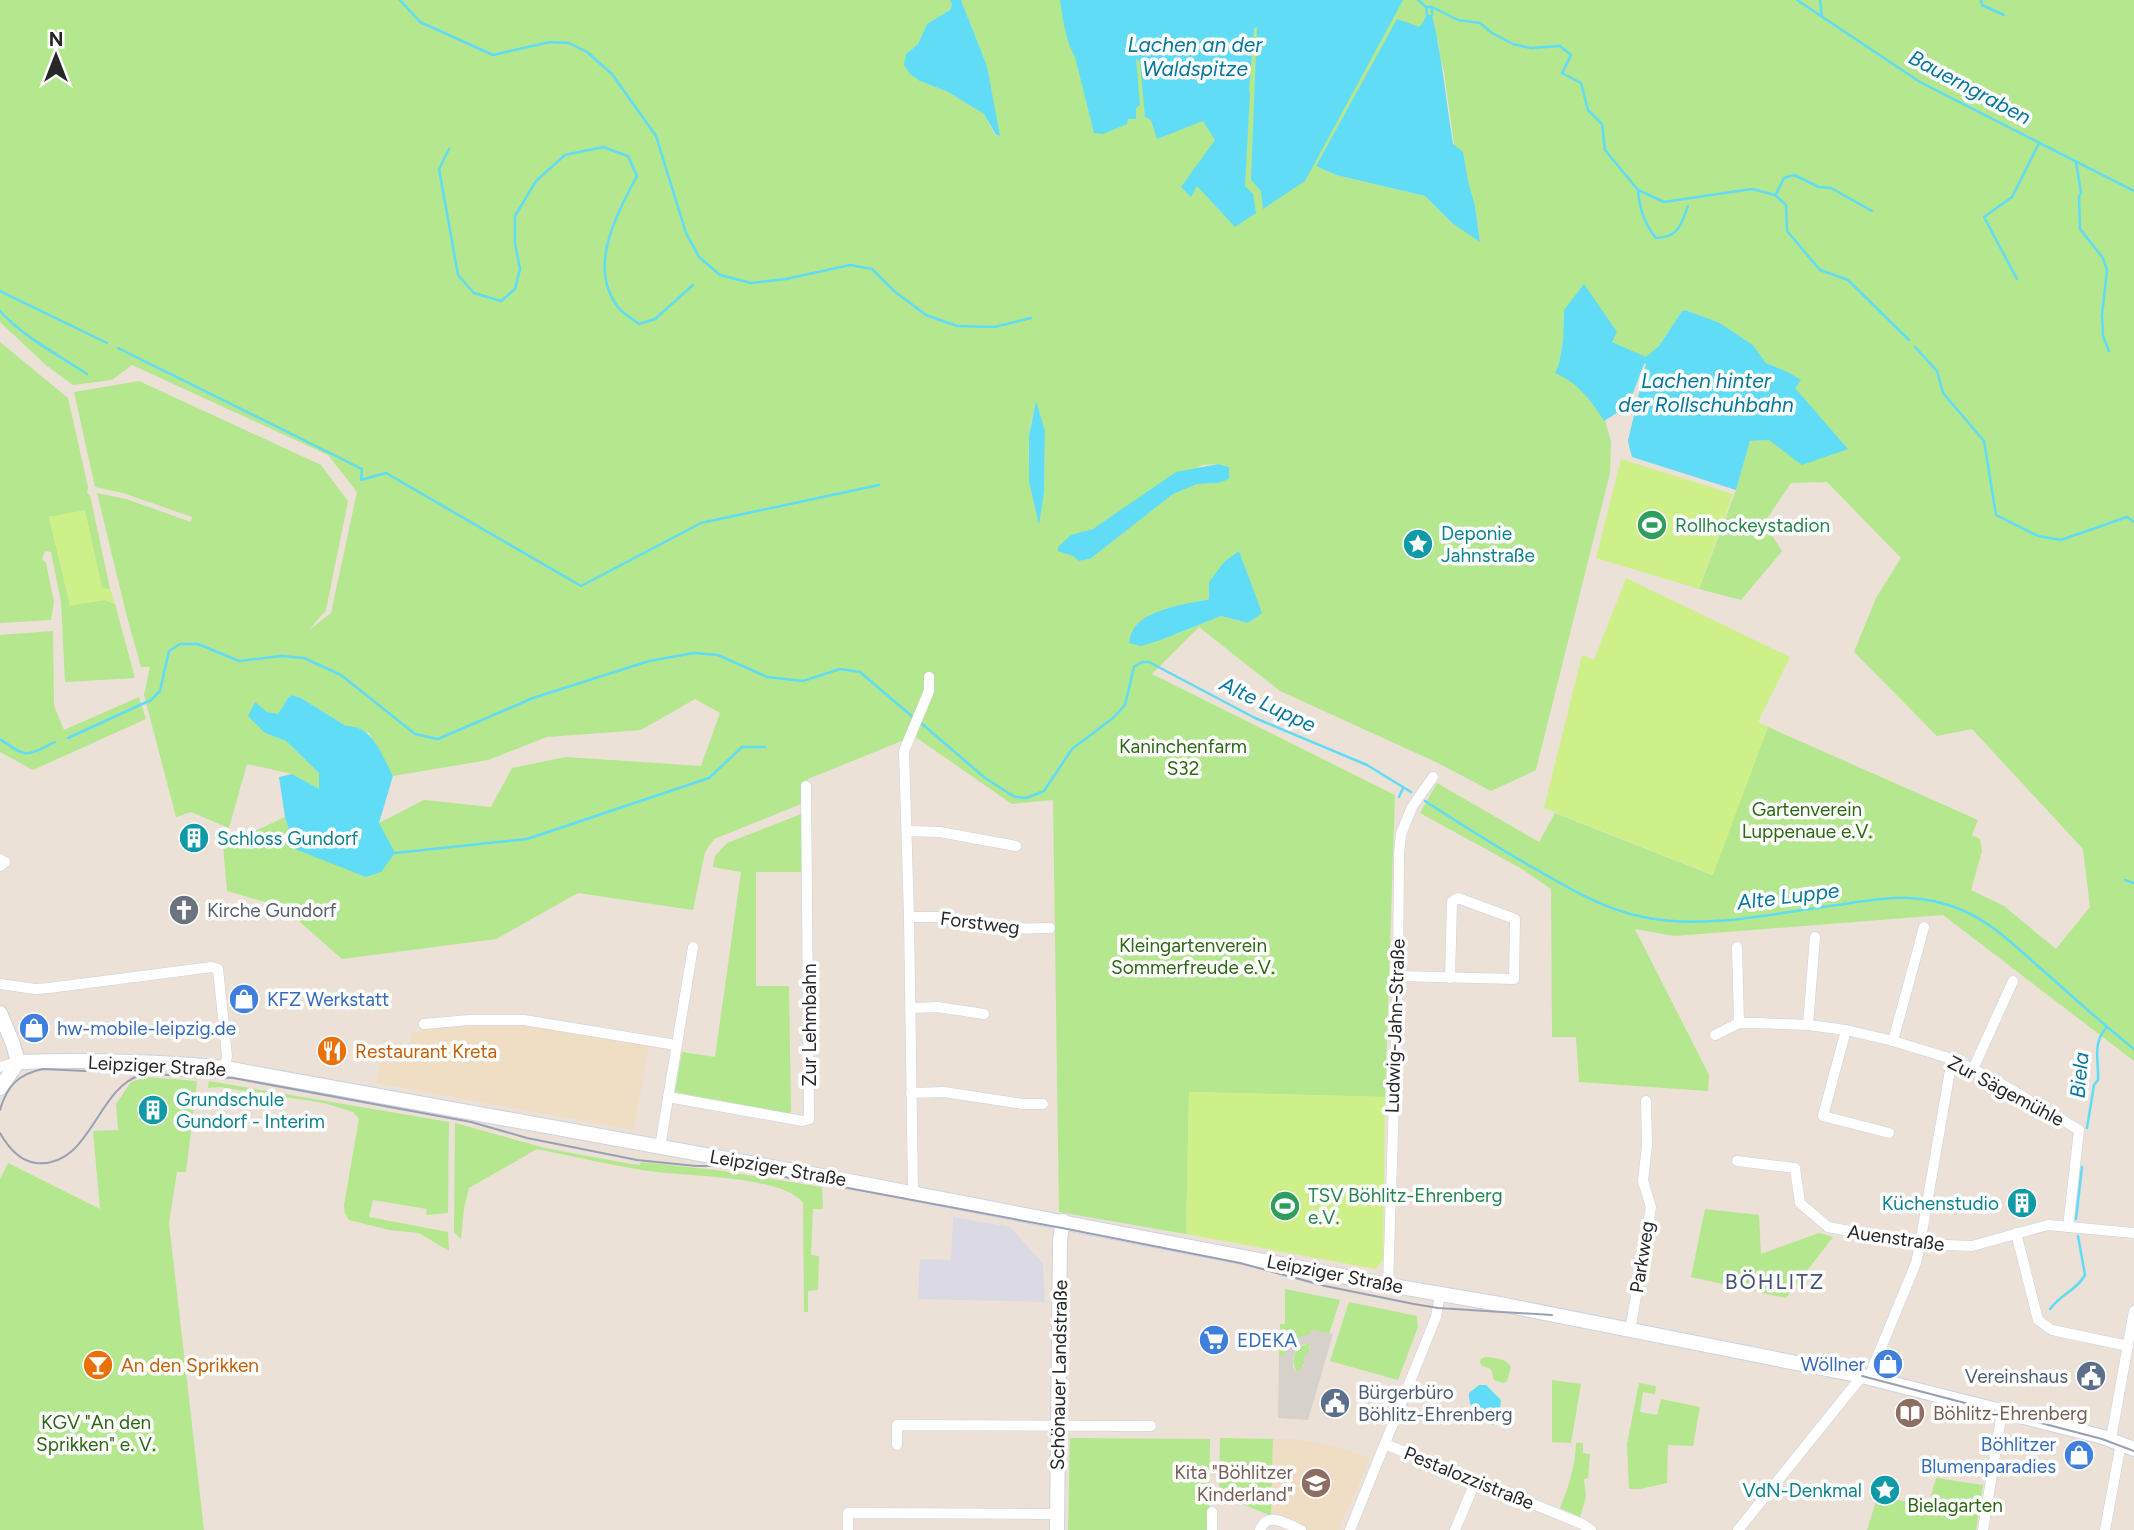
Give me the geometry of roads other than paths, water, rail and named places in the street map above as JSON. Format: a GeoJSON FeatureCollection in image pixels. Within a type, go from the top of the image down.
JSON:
{"type":"FeatureCollection","features":[{"type":"Feature","properties":{"kind":"street"},"geometry":{"type":"LineString","coordinates":[[913,1193],[904,751],[929,691],[929,677]]}},
{"type":"Feature","properties":{"kind":"street","name":"Ludwig-Jahn-Straße"},"geometry":{"type":"LineString","coordinates":[[1388,1285],[1401,834],[1412,807],[1433,777]]}},
{"type":"Feature","properties":{"kind":"street","name":"Zur Lehmbahn"},"geometry":{"type":"LineString","coordinates":[[668,1097],[803,1121],[809,1119],[806,786]]}},
{"type":"Feature","properties":{"kind":"street"},"geometry":{"type":"LineString","coordinates":[[906,831],[940,832],[1016,846]]}},
{"type":"Feature","properties":{"kind":"street"},"geometry":{"type":"LineString","coordinates":[[0,859],[5,863],[0,866]]}},
{"type":"Feature","properties":{"kind":"street"},"geometry":{"type":"LineString","coordinates":[[1398,976],[1450,978],[1514,979],[1515,919],[1458,898],[1452,902],[1450,978]]}},
{"type":"Feature","properties":{"kind":"street","name":"Forstweg"},"geometry":{"type":"LineString","coordinates":[[909,917],[943,917],[1007,929],[1050,928]]}},
{"type":"Feature","properties":{"kind":"street"},"geometry":{"type":"LineString","coordinates":[[1893,1041],[1924,927]]}},
{"type":"Feature","properties":{"kind":"street"},"geometry":{"type":"LineString","coordinates":[[1808,1025],[1815,937]]}},
{"type":"Feature","properties":{"kind":"street"},"geometry":{"type":"LineString","coordinates":[[660,1147],[693,947]]}},
{"type":"Feature","properties":{"kind":"street"},"geometry":{"type":"LineString","coordinates":[[1737,947],[1739,1023]]}},
{"type":"Feature","properties":{"kind":"street"},"geometry":{"type":"LineString","coordinates":[[0,984],[49,989],[212,967],[218,969],[227,1056],[225,1068]]}},
{"type":"Feature","properties":{"kind":"street"},"geometry":{"type":"LineString","coordinates":[[1973,1069],[2013,981]]}},
{"type":"Feature","properties":{"kind":"street"},"geometry":{"type":"LineString","coordinates":[[910,1008],[937,1007],[984,1014]]}},
{"type":"Feature","properties":{"kind":"street"},"geometry":{"type":"LineString","coordinates":[[0,1013],[18,1062],[0,1088]]}},
{"type":"Feature","properties":{"kind":"street"},"geometry":{"type":"LineString","coordinates":[[424,1024],[469,1020],[524,1020],[676,1045]]}},
{"type":"Feature","properties":{"kind":"street","name":"Zur Sägemühle"},"geometry":{"type":"LineString","coordinates":[[1715,1035],[1739,1023],[1808,1025],[1846,1030],[1952,1059],[2007,1087],[2079,1130],[2068,1227]]}},
{"type":"Feature","properties":{"kind":"street"},"geometry":{"type":"LineString","coordinates":[[1846,1030],[1824,1116],[1889,1133]]}},
{"type":"Feature","properties":{"kind":"street"},"geometry":{"type":"LineString","coordinates":[[1738,1530],[1866,1376],[1916,1263],[1952,1059]]}},
{"type":"Feature","properties":{"kind":"street","name":"Leipziger Straße"},"geometry":{"type":"LineString","coordinates":[[0,1066],[18,1062],[116,1062],[225,1068],[1063,1221],[1866,1376]]}},
{"type":"Feature","properties":{"kind":"street"},"geometry":{"type":"LineString","coordinates":[[911,1093],[944,1092],[1023,1104],[1043,1104]]}},
{"type":"Feature","properties":{"kind":"street","name":"Parkweg"},"geometry":{"type":"LineString","coordinates":[[1630,1331],[1651,1206],[1643,1181],[1647,1146],[1646,1101]]}},
{"type":"Feature","properties":{"kind":"street","name":"Auenstraße"},"geometry":{"type":"LineString","coordinates":[[1737,1161],[1795,1168],[1800,1203],[1828,1227],[1920,1244],[1972,1246],[2048,1225],[2134,1233]]}},
{"type":"Feature","properties":{"kind":"street","name":"Schönauer Landstraße"},"geometry":{"type":"LineString","coordinates":[[1057,1530],[1060,1240],[1063,1221]]}},
{"type":"Feature","properties":{"kind":"street"},"geometry":{"type":"LineString","coordinates":[[2016,1233],[2038,1320],[2052,1330],[2128,1346]]}},
{"type":"Feature","properties":{"kind":"street"},"geometry":{"type":"LineString","coordinates":[[1350,1530],[1436,1317],[1440,1294]]}},
{"type":"Feature","properties":{"kind":"street"},"geometry":{"type":"LineString","coordinates":[[2105,1530],[2122,1444],[2128,1346],[2134,1311]]}},
{"type":"Feature","properties":{"kind":"street"},"geometry":{"type":"LineString","coordinates":[[1866,1376],[2122,1444]]}},
{"type":"Feature","properties":{"kind":"street"},"geometry":{"type":"LineString","coordinates":[[1983,1530],[2002,1411]]}},
{"type":"Feature","properties":{"kind":"street"},"geometry":{"type":"LineString","coordinates":[[897,1445],[897,1425],[1151,1426]]}},
{"type":"Feature","properties":{"kind":"street","name":"Pestalozzistraße"},"geometry":{"type":"LineString","coordinates":[[1385,1444],[1587,1527]]}},
{"type":"Feature","properties":{"kind":"street"},"geometry":{"type":"LineString","coordinates":[[1455,1530],[1478,1481]]}},
{"type":"Feature","properties":{"kind":"street"},"geometry":{"type":"LineString","coordinates":[[1212,1512],[1212,1530]]}},
{"type":"Feature","properties":{"kind":"street"},"geometry":{"type":"LineString","coordinates":[[848,1530],[848,1513],[1057,1514]]}},
{"type":"Feature","properties":{"kind":"street"},"geometry":{"type":"LineString","coordinates":[[1260,1530],[1263,1522],[1275,1519],[1301,1530]]}},
{"type":"Feature","properties":{"kind":"street"},"geometry":{"type":"LineString","coordinates":[[1571,1530],[1587,1527]]}},
{"type":"Feature","properties":{"kind":"water"},"geometry":{"type":"Polygon","coordinates":[[[950,0],[961,0],[987,66],[1000,136],[996,135],[984,114],[948,92],[920,81],[910,74],[904,65],[906,54],[918,44],[927,24],[950,10],[950,0]]]}},
{"type":"Feature","properties":{"kind":"water","name":"Lachen an der Waldspitze"},"geometry":{"type":"Polygon","coordinates":[[[1060,0],[1403,0],[1305,181],[1263,209],[1261,191],[1251,180],[1257,27],[1254,28],[1245,186],[1253,194],[1256,213],[1235,227],[1197,186],[1191,197],[1181,187],[1215,140],[1203,121],[1157,139],[1151,120],[1145,117],[1140,63],[1136,58],[1140,105],[1136,108],[1136,119],[1128,119],[1127,124],[1103,134],[1094,133],[1075,57],[1063,22],[1060,0]]]}},
{"type":"Feature","properties":{"kind":"water"},"geometry":{"type":"Polygon","coordinates":[[[1427,15],[1432,15],[1453,144],[1463,152],[1480,242],[1452,223],[1425,196],[1336,175],[1316,166],[1397,19],[1420,27],[1427,15]]]}},
{"type":"Feature","properties":{"kind":"water","name":"Lachen hinter der Rollschuhbahn"},"geometry":{"type":"Polygon","coordinates":[[[1584,284],[1617,332],[1612,342],[1646,357],[1659,346],[1682,311],[1720,323],[1753,345],[1766,363],[1801,380],[1795,388],[1848,449],[1802,465],[1769,440],[1750,441],[1736,490],[1632,457],[1628,441],[1646,363],[1628,406],[1604,421],[1583,393],[1555,373],[1563,340],[1564,310],[1584,284]]]}},
{"type":"Feature","properties":{"kind":"water"},"geometry":{"type":"Polygon","coordinates":[[[1036,401],[1045,431],[1044,493],[1039,525],[1029,481],[1029,436],[1036,401]]]}},
{"type":"Feature","properties":{"kind":"water"},"geometry":{"type":"Polygon","coordinates":[[[1218,464],[1229,467],[1229,479],[1218,483],[1197,484],[1173,494],[1090,559],[1079,561],[1058,551],[1058,547],[1071,535],[1093,529],[1176,472],[1218,464]]]}},
{"type":"Feature","properties":{"kind":"water"},"geometry":{"type":"Polygon","coordinates":[[[1239,551],[1262,613],[1248,623],[1221,616],[1141,646],[1129,643],[1137,624],[1145,618],[1166,609],[1209,599],[1209,582],[1224,562],[1239,551]]]}},
{"type":"Feature","properties":{"kind":"water"},"geometry":{"type":"Polygon","coordinates":[[[292,695],[346,726],[363,731],[376,743],[385,760],[393,776],[379,823],[395,853],[381,872],[366,877],[295,849],[285,817],[279,777],[292,774],[319,789],[319,773],[286,741],[265,733],[248,716],[255,702],[267,712],[278,714],[292,695]]]}},
{"type":"Feature","properties":{"kind":"water"},"geometry":{"type":"Polygon","coordinates":[[[1479,1385],[1486,1385],[1501,1400],[1499,1418],[1495,1424],[1491,1425],[1482,1419],[1470,1403],[1469,1393],[1479,1385]]]}},
{"type":"Feature","properties":{"kind":"waterway"},"geometry":{"type":"LineString","coordinates":[[400,0],[420,22],[493,55],[550,42],[569,43],[587,52],[612,74],[656,136],[686,233],[699,257],[720,275],[751,283],[786,279],[850,265],[872,269],[894,291],[926,315],[957,326],[994,327],[1031,318]]}},
{"type":"Feature","properties":{"kind":"waterway"},"geometry":{"type":"LineString","coordinates":[[1418,0],[1426,7],[1432,7],[1458,20],[1480,23],[1513,44],[1531,48],[1560,46],[1571,55],[1562,73],[1581,83],[1588,110],[1602,124],[1605,150],[1638,190],[1664,202],[1752,189],[1775,195],[1786,205],[1787,231],[1820,270],[1848,280],[1909,340]]}},
{"type":"Feature","properties":{"kind":"waterway","name":"Bauerngraben"},"geometry":{"type":"LineString","coordinates":[[1797,0],[1920,82],[2134,191]]}},
{"type":"Feature","properties":{"kind":"waterway"},"geometry":{"type":"LineString","coordinates":[[1820,0],[1822,17]]}},
{"type":"Feature","properties":{"kind":"waterway"},"geometry":{"type":"LineString","coordinates":[[1981,0],[1982,5],[2004,15]]}},
{"type":"Feature","properties":{"kind":"waterway"},"geometry":{"type":"LineString","coordinates":[[1426,7],[1427,15]]}},
{"type":"Feature","properties":{"kind":"waterway"},"geometry":{"type":"LineString","coordinates":[[1432,7],[1432,15]]}},
{"type":"Feature","properties":{"kind":"waterway"},"geometry":{"type":"LineString","coordinates":[[2017,279],[1984,217],[2012,197],[2039,143]]}},
{"type":"Feature","properties":{"kind":"waterway"},"geometry":{"type":"LineString","coordinates":[[449,149],[439,169],[458,275],[474,293],[501,301],[515,289],[520,269],[515,244],[515,216],[536,181],[565,155],[603,147],[628,156],[637,176],[614,224],[605,258],[609,291],[618,307],[639,324],[655,319],[693,285]]}},
{"type":"Feature","properties":{"kind":"waterway"},"geometry":{"type":"LineString","coordinates":[[2076,162],[2081,193],[2080,229],[2103,258],[2107,270],[2102,315],[2103,336],[2109,351]]}},
{"type":"Feature","properties":{"kind":"waterway"},"geometry":{"type":"LineString","coordinates":[[1776,194],[1784,178],[1794,175],[1819,187],[1831,188],[1872,211]]}},
{"type":"Feature","properties":{"kind":"waterway"},"geometry":{"type":"LineString","coordinates":[[1638,191],[1643,216],[1656,238],[1674,233],[1688,206]]}},
{"type":"Feature","properties":{"kind":"waterway"},"geometry":{"type":"LineString","coordinates":[[0,291],[107,343]]}},
{"type":"Feature","properties":{"kind":"waterway"},"geometry":{"type":"LineString","coordinates":[[0,311],[31,338],[87,374]]}},
{"type":"Feature","properties":{"kind":"waterway"},"geometry":{"type":"LineString","coordinates":[[1915,347],[1937,371],[1943,393],[1984,441],[1996,515],[2038,536],[2061,540],[2127,517],[2134,522]]}},
{"type":"Feature","properties":{"kind":"waterway"},"geometry":{"type":"LineString","coordinates":[[118,348],[362,469],[361,480],[386,473],[581,586],[701,523],[879,485]]}},
{"type":"Feature","properties":{"kind":"waterway"},"geometry":{"type":"LineString","coordinates":[[68,738],[151,700],[160,691],[169,651],[180,644],[198,644],[239,661],[281,656],[304,658],[341,675],[415,734],[438,739],[533,698],[649,661],[694,653],[718,655],[767,677],[803,681],[840,669],[860,672],[914,718]]}},
{"type":"Feature","properties":{"kind":"waterway"},"geometry":{"type":"LineString","coordinates":[[920,722],[985,778],[1015,797],[1026,798],[1044,791],[1072,749],[1113,718],[1125,705],[1134,667],[1142,662],[1149,662],[1255,718],[1367,765],[1411,792]]}},
{"type":"Feature","properties":{"kind":"waterway"},"geometry":{"type":"LineString","coordinates":[[0,739],[26,753],[38,751],[55,742]]}},
{"type":"Feature","properties":{"kind":"waterway"},"geometry":{"type":"LineString","coordinates":[[395,853],[527,839],[709,778],[742,747],[765,747]]}},
{"type":"Feature","properties":{"kind":"waterway"},"geometry":{"type":"LineString","coordinates":[[1399,797],[1403,788]]}},
{"type":"Feature","properties":{"kind":"waterway","name":"Alte Luppe"},"geometry":{"type":"LineString","coordinates":[[1425,801],[1569,888],[1605,905],[1643,917],[1667,921],[1715,921],[1900,898],[1945,904],[1973,915],[2002,935],[2134,1049]]}},
{"type":"Feature","properties":{"kind":"waterway"},"geometry":{"type":"LineString","coordinates":[[2125,880],[2134,883]]}},
{"type":"Feature","properties":{"kind":"waterway","name":"Biela"},"geometry":{"type":"LineString","coordinates":[[2087,1128],[2094,1085],[2098,1080],[2099,1040],[2106,1028]]}},
{"type":"Feature","properties":{"kind":"waterway","name":"Biela"},"geometry":{"type":"LineString","coordinates":[[2076,1219],[2082,1167]]}},
{"type":"Feature","properties":{"kind":"waterway","name":"Biela"},"geometry":{"type":"LineString","coordinates":[[2050,1309],[2085,1275],[2078,1236]]}},
{"type":"Feature","properties":{"kind":"tram line"},"geometry":{"type":"LineString","coordinates":[[0,1110],[6,1094],[15,1082],[27,1074],[43,1069],[233,1078],[471,1122],[527,1138],[637,1160],[718,1166],[1062,1228],[1240,1263],[1325,1286],[1414,1304],[1552,1315]]}},
{"type":"Feature","properties":{"kind":"tram line"},"geometry":{"type":"LineString","coordinates":[[0,1133],[10,1148],[24,1159],[36,1163],[54,1161],[69,1153],[82,1141],[113,1095],[126,1083],[141,1075]]}},
{"type":"Feature","properties":{"kind":"tram line"},"geometry":{"type":"LineString","coordinates":[[1862,1376],[2102,1439],[2134,1451]]}},
{"type":"Feature","properties":{"kind":"place","name":"Rollhockeystadion"},"geometry":{"type":"Point","coordinates":[1652,525]}},
{"type":"Feature","properties":{"kind":"place","name":"Deponie Jahnstraße"},"geometry":{"type":"Point","coordinates":[1418,544]}},
{"type":"Feature","properties":{"kind":"place","name":"Schloss Gundorf"},"geometry":{"type":"Point","coordinates":[194,838]}},
{"type":"Feature","properties":{"kind":"place","name":"Kirche Gundorf"},"geometry":{"type":"Point","coordinates":[184,910]}},
{"type":"Feature","properties":{"kind":"place","name":"KFZ Werkstatt"},"geometry":{"type":"Point","coordinates":[244,999]}},
{"type":"Feature","properties":{"kind":"place","name":"hw-mobile-leipzig.de"},"geometry":{"type":"Point","coordinates":[34,1028]}},
{"type":"Feature","properties":{"kind":"place","name":"Restaurant Kreta"},"geometry":{"type":"Point","coordinates":[332,1051]}},
{"type":"Feature","properties":{"kind":"place","name":"Grundschule Gundorf - Interim"},"geometry":{"type":"Point","coordinates":[153,1110]}},
{"type":"Feature","properties":{"kind":"place","name":"Küchenstudio"},"geometry":{"type":"Point","coordinates":[2022,1203]}},
{"type":"Feature","properties":{"kind":"place","name":"TSV Böhlitz-Ehrenberg e.V."},"geometry":{"type":"Point","coordinates":[1285,1206]}},
{"type":"Feature","properties":{"kind":"place","name":"EDEKA"},"geometry":{"type":"Point","coordinates":[1214,1340]}},
{"type":"Feature","properties":{"kind":"place","name":"Wöllner"},"geometry":{"type":"Point","coordinates":[1888,1364]}},
{"type":"Feature","properties":{"kind":"place","name":"An den Sprikken"},"geometry":{"type":"Point","coordinates":[98,1365]}},
{"type":"Feature","properties":{"kind":"place","name":"Vereinshaus"},"geometry":{"type":"Point","coordinates":[2091,1376]}},
{"type":"Feature","properties":{"kind":"place","name":"Bürgerbüro Böhlitz-Ehrenberg"},"geometry":{"type":"Point","coordinates":[1335,1403]}},
{"type":"Feature","properties":{"kind":"place","name":"Böhlitz-Ehrenberg"},"geometry":{"type":"Point","coordinates":[1910,1413]}},
{"type":"Feature","properties":{"kind":"place","name":"Böhlitzer Blumenparadies"},"geometry":{"type":"Point","coordinates":[2079,1455]}},
{"type":"Feature","properties":{"kind":"place","name":"Kita \"Böhlitzer Kinderland\""},"geometry":{"type":"Point","coordinates":[1316,1483]}},
{"type":"Feature","properties":{"kind":"place","name":"VdN-Denkmal"},"geometry":{"type":"Point","coordinates":[1885,1490]}},
{"type":"Feature","properties":{"kind":"district","name":"BÖHLITZ"},"geometry":{"type":"Point","coordinates":[1775,1281]}},
{"type":"Feature","properties":{"kind":"park label","name":"Kaninchenfarm S32"},"geometry":{"type":"Point","coordinates":[1183,757]}},
{"type":"Feature","properties":{"kind":"park label","name":"Gartenverein Luppenaue e.V."},"geometry":{"type":"Point","coordinates":[1807,820]}},
{"type":"Feature","properties":{"kind":"park label","name":"Kleingartenverein Sommerfreude e.V."},"geometry":{"type":"Point","coordinates":[1193,956]}},
{"type":"Feature","properties":{"kind":"park label","name":"KGV \"An den Sprikken\" e. V."},"geometry":{"type":"Point","coordinates":[96,1433]}},
{"type":"Feature","properties":{"kind":"park label","name":"Bielagarten"},"geometry":{"type":"Point","coordinates":[1955,1505]}}]}
